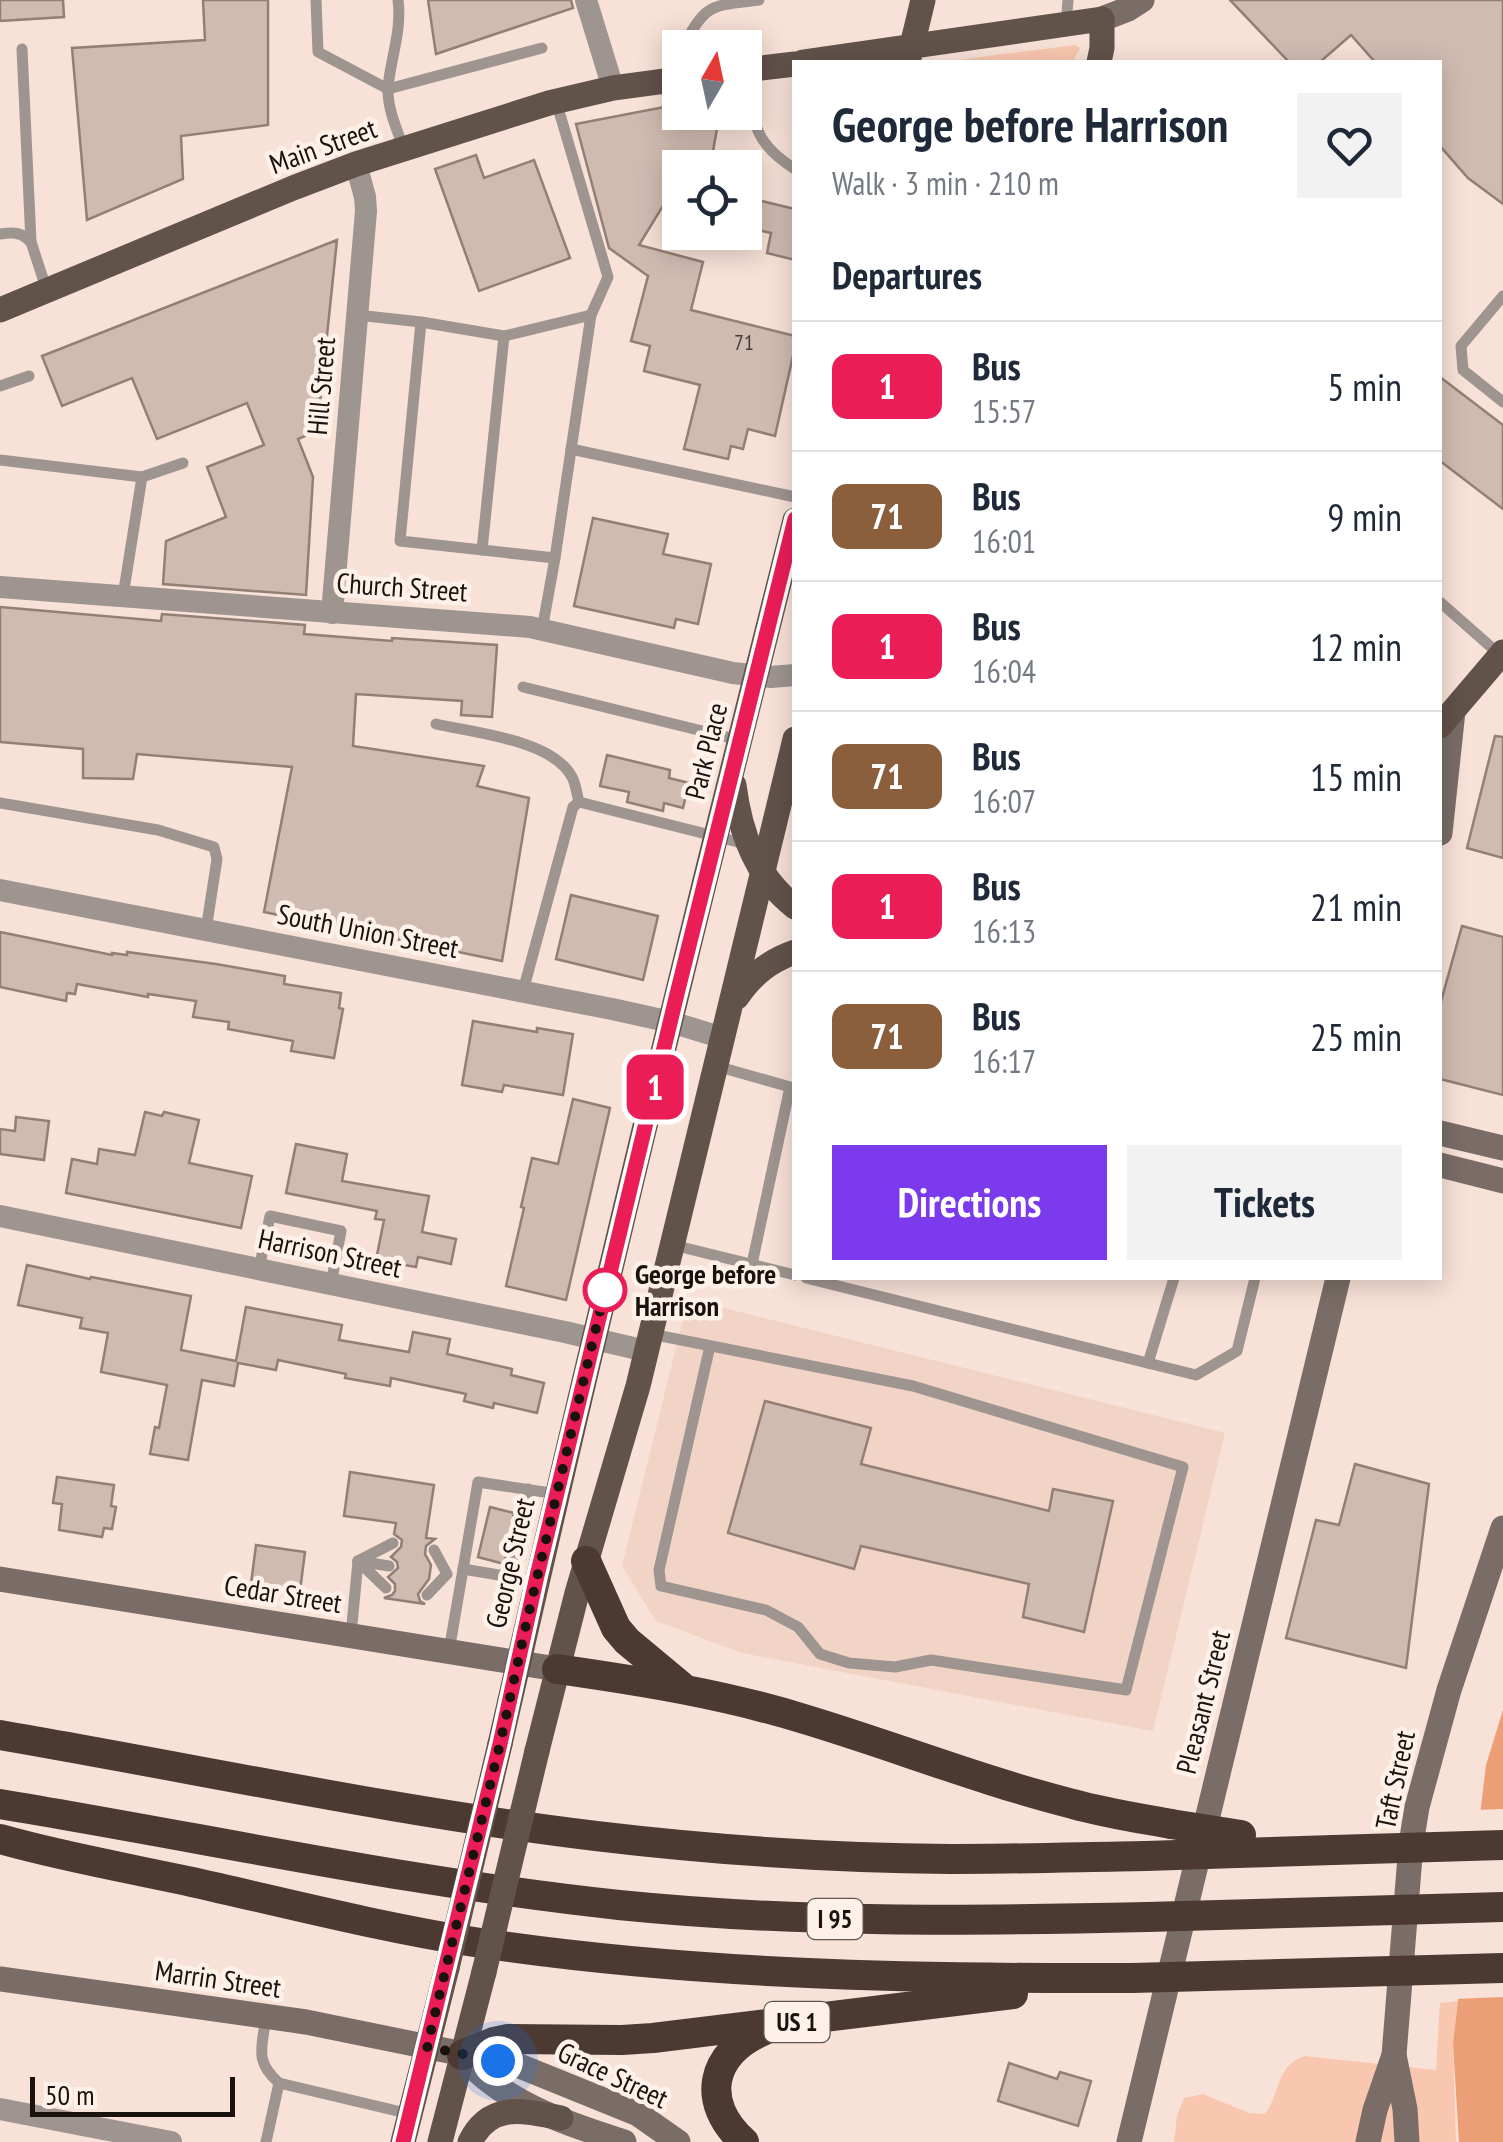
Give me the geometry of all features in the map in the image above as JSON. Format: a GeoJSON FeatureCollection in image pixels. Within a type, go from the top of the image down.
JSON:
{"type":"FeatureCollection","features":[{"type":"Feature","properties":{"kind":"highway"},"geometry":{"type":"LineString","coordinates":[[586,1561],[616,1628],[683,1688]]}},
{"type":"Feature","properties":{"kind":"highway"},"geometry":{"type":"LineString","coordinates":[[558,1668],[740,1701],[1066,1802],[1170,1824],[1239,1844]]}},
{"type":"Feature","properties":{"kind":"highway"},"geometry":{"type":"LineString","coordinates":[[0,1735],[580,1834],[798,1854],[914,1858],[1146,1856],[1239,1844],[1333,1850],[1503,1846]]}},
{"type":"Feature","properties":{"kind":"highway","name":"I 95"},"geometry":{"type":"LineString","coordinates":[[0,1804],[424,1880],[619,1905],[752,1916],[969,1921],[1503,1907]]}},
{"type":"Feature","properties":{"kind":"highway"},"geometry":{"type":"LineString","coordinates":[[0,1839],[419,1932],[575,1955],[836,1974],[1132,1978]]}},
{"type":"Feature","properties":{"kind":"highway","name":"US 1"},"geometry":{"type":"LineString","coordinates":[[462,2055],[494,2042],[524,2038],[622,2040],[787,2024],[1132,1978],[1503,1968]]}},
{"type":"Feature","properties":{"kind":"highway"},"geometry":{"type":"LineString","coordinates":[[744,2142],[726,2122],[720,2108],[716,2092],[720,2065],[748,2037],[787,2024]]}},
{"type":"Feature","properties":{"kind":"main road"},"geometry":{"type":"LineString","coordinates":[[910,55],[923,0]]}},
{"type":"Feature","properties":{"kind":"main road"},"geometry":{"type":"LineString","coordinates":[[834,60],[910,55],[1067,12],[1102,19],[1128,10],[1142,0]]}},
{"type":"Feature","properties":{"kind":"main road"},"geometry":{"type":"LineString","coordinates":[[1099,60],[1102,19]]}},
{"type":"Feature","properties":{"kind":"main road"},"geometry":{"type":"LineString","coordinates":[[762,68],[792,64]]}},
{"type":"Feature","properties":{"kind":"main road","name":"Main Street"},"geometry":{"type":"LineString","coordinates":[[0,310],[356,164],[556,101],[662,75]]}},
{"type":"Feature","properties":{"kind":"main road","name":"Park Place"},"geometry":{"type":"LineString","coordinates":[[673,1010],[792,532]]}},
{"type":"Feature","properties":{"kind":"main road"},"geometry":{"type":"LineString","coordinates":[[1442,820],[1450,766],[1444,712],[1502,654]]}},
{"type":"Feature","properties":{"kind":"main road"},"geometry":{"type":"LineString","coordinates":[[440,2142],[558,1668],[648,1342],[716,1066],[759,856],[792,749]]}},
{"type":"Feature","properties":{"kind":"main road"},"geometry":{"type":"LineString","coordinates":[[732,770],[739,817],[772,886],[792,904]]}},
{"type":"Feature","properties":{"kind":"main road"},"geometry":{"type":"LineString","coordinates":[[725,1026],[738,996],[757,972],[792,953]]}},
{"type":"Feature","properties":{"kind":"main road","name":"George Street"},"geometry":{"type":"LineString","coordinates":[[403,2142],[673,1010]]}},
{"type":"Feature","properties":{"kind":"main road"},"geometry":{"type":"LineString","coordinates":[[1442,1133],[1503,1148]]}},
{"type":"Feature","properties":{"kind":"main road"},"geometry":{"type":"LineString","coordinates":[[1442,1166],[1503,1181]]}},
{"type":"Feature","properties":{"kind":"main road","name":"Pleasant Street"},"geometry":{"type":"LineString","coordinates":[[1129,2142],[1338,1280]]}},
{"type":"Feature","properties":{"kind":"main road","name":"Taft Street"},"geometry":{"type":"LineString","coordinates":[[1368,2142],[1394,2054],[1417,1806],[1449,1690],[1503,1528]]}},
{"type":"Feature","properties":{"kind":"main road","name":"Cedar Street"},"geometry":{"type":"LineString","coordinates":[[0,1579],[558,1668]]}},
{"type":"Feature","properties":{"kind":"main road","name":"Marrin Street"},"geometry":{"type":"LineString","coordinates":[[0,1979],[266,2015],[427,2047]]}},
{"type":"Feature","properties":{"kind":"main road","name":"Grace Street"},"geometry":{"type":"LineString","coordinates":[[427,2047],[518,2065],[638,2114],[678,2142]]}},
{"type":"Feature","properties":{"kind":"main road","name":"Taft Street"},"geometry":{"type":"LineString","coordinates":[[1394,2054],[1407,2142]]}},
{"type":"Feature","properties":{"kind":"main road","name":"Grace Street"},"geometry":{"type":"LineString","coordinates":[[462,2055],[474,2070],[505,2094],[561,2124],[624,2142]]}},
{"type":"Feature","properties":{"kind":"main road"},"geometry":{"type":"LineString","coordinates":[[470,2142],[482,2124],[508,2111],[524,2110],[561,2124]]}},
{"type":"Feature","properties":{"kind":"street"},"geometry":{"type":"LineString","coordinates":[[586,0],[613,88]]}},
{"type":"Feature","properties":{"kind":"street","name":"Hill Street"},"geometry":{"type":"LineString","coordinates":[[332,613],[366,211],[356,164]]}},
{"type":"Feature","properties":{"kind":"street","name":"Church Street"},"geometry":{"type":"LineString","coordinates":[[0,586],[509,625],[755,676],[792,675]]}},
{"type":"Feature","properties":{"kind":"street","name":"South Union Street"},"geometry":{"type":"LineString","coordinates":[[0,890],[523,991],[673,1010],[725,1026]]}},
{"type":"Feature","properties":{"kind":"street","name":"Harrison Street"},"geometry":{"type":"LineString","coordinates":[[0,1216],[594,1339],[648,1342]]}},
{"type":"Feature","properties":{"kind":"street"},"geometry":{"type":"LineString","coordinates":[[0,2109],[171,2142]]}},
{"type":"Feature","properties":{"kind":"lane"},"geometry":{"type":"LineString","coordinates":[[316,0],[318,52],[388,90],[542,48]]}},
{"type":"Feature","properties":{"kind":"lane"},"geometry":{"type":"LineString","coordinates":[[398,0],[401,19],[388,90],[390,110],[404,149]]}},
{"type":"Feature","properties":{"kind":"lane"},"geometry":{"type":"LineString","coordinates":[[692,30],[701,14],[722,4],[759,0]]}},
{"type":"Feature","properties":{"kind":"lane"},"geometry":{"type":"LineString","coordinates":[[22,50],[32,242],[46,291]]}},
{"type":"Feature","properties":{"kind":"lane"},"geometry":{"type":"LineString","coordinates":[[542,630],[591,315],[608,278],[556,101]]}},
{"type":"Feature","properties":{"kind":"lane"},"geometry":{"type":"LineString","coordinates":[[757,130],[777,158],[792,167]]}},
{"type":"Feature","properties":{"kind":"lane"},"geometry":{"type":"LineString","coordinates":[[0,234],[23,234],[32,242]]}},
{"type":"Feature","properties":{"kind":"lane"},"geometry":{"type":"LineString","coordinates":[[1503,296],[1461,346],[1463,370],[1503,402]]}},
{"type":"Feature","properties":{"kind":"lane"},"geometry":{"type":"LineString","coordinates":[[357,316],[504,336],[591,315]]}},
{"type":"Feature","properties":{"kind":"lane"},"geometry":{"type":"LineString","coordinates":[[421,322],[400,542],[555,558]]}},
{"type":"Feature","properties":{"kind":"lane"},"geometry":{"type":"LineString","coordinates":[[482,550],[504,336]]}},
{"type":"Feature","properties":{"kind":"lane"},"geometry":{"type":"LineString","coordinates":[[0,386],[29,376]]}},
{"type":"Feature","properties":{"kind":"lane"},"geometry":{"type":"LineString","coordinates":[[571,448],[792,495]]}},
{"type":"Feature","properties":{"kind":"lane"},"geometry":{"type":"LineString","coordinates":[[0,460],[142,477],[183,463]]}},
{"type":"Feature","properties":{"kind":"lane"},"geometry":{"type":"LineString","coordinates":[[123,596],[142,477]]}},
{"type":"Feature","properties":{"kind":"lane"},"geometry":{"type":"LineString","coordinates":[[1442,604],[1502,654]]}},
{"type":"Feature","properties":{"kind":"lane"},"geometry":{"type":"LineString","coordinates":[[523,688],[739,740]]}},
{"type":"Feature","properties":{"kind":"lane"},"geometry":{"type":"LineString","coordinates":[[436,724],[536,746],[560,762],[573,778],[580,802]]}},
{"type":"Feature","properties":{"kind":"lane"},"geometry":{"type":"LineString","coordinates":[[580,802],[715,837],[759,856]]}},
{"type":"Feature","properties":{"kind":"lane"},"geometry":{"type":"LineString","coordinates":[[523,991],[573,807],[580,802]]}},
{"type":"Feature","properties":{"kind":"lane"},"geometry":{"type":"LineString","coordinates":[[0,803],[158,830],[214,847],[218,859],[206,930]]}},
{"type":"Feature","properties":{"kind":"lane"},"geometry":{"type":"LineString","coordinates":[[716,1066],[790,1087],[752,1264]]}},
{"type":"Feature","properties":{"kind":"lane"},"geometry":{"type":"LineString","coordinates":[[259,1269],[270,1216],[342,1231],[330,1284]]}},
{"type":"Feature","properties":{"kind":"lane"},"geometry":{"type":"LineString","coordinates":[[672,1245],[792,1274]]}},
{"type":"Feature","properties":{"kind":"lane"},"geometry":{"type":"LineString","coordinates":[[814,1280],[1196,1376],[1237,1351],[1255,1280]]}},
{"type":"Feature","properties":{"kind":"lane"},"geometry":{"type":"LineString","coordinates":[[1148,1363],[1173,1280]]}},
{"type":"Feature","properties":{"kind":"lane"},"geometry":{"type":"LineString","coordinates":[[648,1342],[710,1346],[913,1386],[1183,1467],[1126,1690],[932,1660],[895,1667],[849,1663],[820,1654],[798,1627],[766,1610],[660,1586],[659,1570],[710,1346]]}},
{"type":"Feature","properties":{"kind":"lane"},"geometry":{"type":"LineString","coordinates":[[449,1651],[478,1482],[557,1494]]}},
{"type":"Feature","properties":{"kind":"lane"},"geometry":{"type":"LineString","coordinates":[[430,1572],[511,1577],[528,1489]]}},
{"type":"Feature","properties":{"kind":"lane"},"geometry":{"type":"LineString","coordinates":[[358,1561],[393,1543]]}},
{"type":"Feature","properties":{"kind":"lane"},"geometry":{"type":"LineString","coordinates":[[434,1550],[448,1574]]}},
{"type":"Feature","properties":{"kind":"lane"},"geometry":{"type":"LineString","coordinates":[[358,1561],[390,1566]]}},
{"type":"Feature","properties":{"kind":"lane"},"geometry":{"type":"LineString","coordinates":[[358,1561],[386,1588]]}},
{"type":"Feature","properties":{"kind":"lane"},"geometry":{"type":"LineString","coordinates":[[352,1636],[358,1561]]}},
{"type":"Feature","properties":{"kind":"lane"},"geometry":{"type":"LineString","coordinates":[[426,1595],[448,1574]]}},
{"type":"Feature","properties":{"kind":"lane"},"geometry":{"type":"LineString","coordinates":[[266,2015],[261,2061],[279,2084],[410,2114]]}},
{"type":"Feature","properties":{"kind":"lane"},"geometry":{"type":"LineString","coordinates":[[266,2142],[279,2084]]}},
{"type":"Feature","properties":{"kind":"shaded area"},"geometry":{"type":"Polygon","coordinates":[[[1075,45],[1080,48],[1074,60],[959,60],[1075,45]]]}},
{"type":"Feature","properties":{"kind":"shaded area"},"geometry":{"type":"Polygon","coordinates":[[[688,1299],[1225,1433],[1153,1731],[742,1653],[656,1621],[622,1566],[688,1299]]]}},
{"type":"Feature","properties":{"kind":"shaded area"},"geometry":{"type":"Polygon","coordinates":[[[1503,1710],[1503,2142],[1459,2142],[1453,2043],[1486,1765],[1503,1710]]]}},
{"type":"Feature","properties":{"kind":"shaded area"},"geometry":{"type":"Polygon","coordinates":[[[1458,2001],[1453,2043],[1456,2142],[1174,2142],[1184,2098],[1203,2094],[1249,2113],[1265,2114],[1283,2073],[1304,2056],[1436,2070],[1440,2003],[1458,2001]]]}},
{"type":"Feature","properties":{"kind":"pier"},"geometry":{"type":"Polygon","coordinates":[[[1503,1809],[1503,1997],[1453,1999],[1476,1810],[1503,1809]]]}},
{"type":"Feature","properties":{"kind":"building"},"geometry":{"type":"Polygon","coordinates":[[[0,0],[63,0],[64,17],[0,21],[0,0]]]}},
{"type":"Feature","properties":{"kind":"building"},"geometry":{"type":"Polygon","coordinates":[[[203,0],[268,0],[268,125],[181,136],[183,179],[87,220],[72,48],[205,40],[203,0]]]}},
{"type":"Feature","properties":{"kind":"building"},"geometry":{"type":"Polygon","coordinates":[[[428,0],[571,0],[573,8],[436,54],[428,0]]]}},
{"type":"Feature","properties":{"kind":"building"},"geometry":{"type":"Polygon","coordinates":[[[1230,0],[1503,0],[1503,204],[1468,178],[1442,148],[1442,60],[1373,60],[1351,35],[1322,60],[1287,60],[1230,0]]]}},
{"type":"Feature","properties":{"kind":"building"},"geometry":{"type":"Polygon","coordinates":[[[662,107],[662,130],[717,130],[713,150],[662,150],[662,207],[639,245],[703,262],[691,310],[792,335],[792,360],[775,436],[748,429],[743,449],[731,446],[728,459],[684,449],[700,385],[644,371],[650,346],[631,341],[648,276],[609,248],[576,124],[662,107]]]}},
{"type":"Feature","properties":{"kind":"building"},"geometry":{"type":"Polygon","coordinates":[[[476,155],[484,178],[534,160],[570,258],[479,291],[435,169],[476,155]]]}},
{"type":"Feature","properties":{"kind":"building"},"geometry":{"type":"Polygon","coordinates":[[[762,201],[792,208],[792,259],[767,253],[771,233],[762,231],[762,201]]]}},
{"type":"Feature","properties":{"kind":"building"},"geometry":{"type":"Polygon","coordinates":[[[337,240],[317,431],[298,439],[313,477],[306,595],[163,584],[166,541],[226,517],[207,467],[264,445],[247,403],[157,439],[132,378],[62,406],[42,356],[337,240]]]}},
{"type":"Feature","properties":{"kind":"building"},"geometry":{"type":"Polygon","coordinates":[[[1442,379],[1503,425],[1503,509],[1442,463],[1442,379]]]}},
{"type":"Feature","properties":{"kind":"building"},"geometry":{"type":"Polygon","coordinates":[[[593,518],[668,534],[663,554],[711,564],[698,624],[676,619],[674,628],[574,606],[593,518]]]}},
{"type":"Feature","properties":{"kind":"building"},"geometry":{"type":"Polygon","coordinates":[[[0,607],[161,621],[162,614],[305,625],[304,634],[497,645],[492,717],[461,715],[462,701],[356,694],[353,746],[484,766],[477,786],[529,798],[502,961],[264,912],[292,767],[137,754],[133,779],[83,778],[83,749],[0,742],[0,607]]]}},
{"type":"Feature","properties":{"kind":"building"},"geometry":{"type":"Polygon","coordinates":[[[1495,736],[1503,737],[1503,858],[1467,848],[1495,736]]]}},
{"type":"Feature","properties":{"kind":"building"},"geometry":{"type":"Polygon","coordinates":[[[607,755],[670,770],[669,778],[689,783],[683,808],[664,803],[663,811],[627,802],[629,792],[600,786],[607,755]]]}},
{"type":"Feature","properties":{"kind":"building"},"geometry":{"type":"Polygon","coordinates":[[[571,895],[658,916],[643,980],[556,959],[571,895]]]}},
{"type":"Feature","properties":{"kind":"building"},"geometry":{"type":"Polygon","coordinates":[[[1462,926],[1503,937],[1503,1095],[1442,1080],[1442,998],[1462,926]]]}},
{"type":"Feature","properties":{"kind":"building"},"geometry":{"type":"Polygon","coordinates":[[[0,932],[112,955],[127,952],[285,976],[284,984],[341,993],[339,1008],[343,1009],[334,1058],[291,1051],[293,1041],[228,1029],[229,1022],[193,1017],[196,1001],[77,984],[75,994],[67,993],[66,1001],[0,987],[0,932]]]}},
{"type":"Feature","properties":{"kind":"building"},"geometry":{"type":"Polygon","coordinates":[[[473,1021],[573,1034],[563,1095],[504,1085],[502,1092],[462,1085],[473,1021]]]}},
{"type":"Feature","properties":{"kind":"building"},"geometry":{"type":"Polygon","coordinates":[[[573,1099],[610,1108],[566,1300],[506,1286],[532,1158],[558,1164],[573,1099]]]}},
{"type":"Feature","properties":{"kind":"building"},"geometry":{"type":"Polygon","coordinates":[[[145,1112],[199,1120],[189,1163],[252,1176],[241,1228],[66,1193],[72,1159],[97,1164],[99,1149],[135,1155],[145,1112]]]}},
{"type":"Feature","properties":{"kind":"building"},"geometry":{"type":"Polygon","coordinates":[[[16,1117],[49,1121],[44,1160],[0,1154],[0,1129],[15,1131],[16,1117]]]}},
{"type":"Feature","properties":{"kind":"building"},"geometry":{"type":"Polygon","coordinates":[[[296,1144],[347,1154],[342,1181],[429,1196],[422,1232],[456,1239],[451,1264],[418,1257],[416,1267],[376,1260],[384,1220],[375,1219],[377,1211],[286,1193],[296,1144]]]}},
{"type":"Feature","properties":{"kind":"building"},"geometry":{"type":"Polygon","coordinates":[[[27,1265],[191,1296],[181,1350],[236,1361],[246,1307],[342,1325],[339,1340],[409,1352],[413,1332],[450,1339],[447,1354],[512,1369],[511,1375],[544,1383],[537,1413],[494,1403],[493,1408],[464,1401],[466,1394],[391,1378],[390,1386],[278,1360],[276,1370],[238,1363],[234,1386],[202,1380],[188,1460],[150,1454],[167,1385],[101,1372],[108,1333],[80,1328],[82,1318],[18,1305],[27,1265]]]}},
{"type":"Feature","properties":{"kind":"building"},"geometry":{"type":"Polygon","coordinates":[[[765,1401],[871,1428],[861,1464],[1049,1511],[1053,1489],[1113,1501],[1084,1632],[1023,1617],[1029,1584],[861,1546],[854,1569],[728,1533],[765,1401]]]}},
{"type":"Feature","properties":{"kind":"building"},"geometry":{"type":"Polygon","coordinates":[[[1355,1464],[1429,1484],[1406,1668],[1286,1638],[1316,1520],[1339,1525],[1355,1464]]]}},
{"type":"Feature","properties":{"kind":"building"},"geometry":{"type":"Polygon","coordinates":[[[350,1472],[434,1485],[426,1538],[435,1539],[426,1546],[425,1554],[431,1565],[429,1579],[418,1594],[425,1604],[384,1598],[395,1591],[395,1584],[388,1577],[398,1568],[391,1557],[402,1540],[394,1534],[396,1523],[344,1516],[350,1472]]]}},
{"type":"Feature","properties":{"kind":"building"},"geometry":{"type":"Polygon","coordinates":[[[57,1477],[114,1485],[112,1529],[104,1528],[102,1537],[59,1530],[62,1504],[53,1503],[57,1477]]]}},
{"type":"Feature","properties":{"kind":"building"},"geometry":{"type":"Polygon","coordinates":[[[490,1507],[514,1513],[504,1564],[478,1557],[490,1507]]]}},
{"type":"Feature","properties":{"kind":"building"},"geometry":{"type":"Polygon","coordinates":[[[256,1545],[305,1552],[300,1591],[251,1584],[256,1545]]]}},
{"type":"Feature","properties":{"kind":"building"},"geometry":{"type":"Polygon","coordinates":[[[1009,2063],[1057,2079],[1060,2072],[1091,2081],[1078,2126],[998,2101],[1009,2063]]]}},
{"type":"Feature","properties":{"kind":"bus line","name":"1"},"geometry":{"type":"LineString","coordinates":[[403,2142],[676,998],[792,531]]}},
{"type":"Feature","properties":{"kind":"place","name":"George before Harrison"},"geometry":{"type":"Point","coordinates":[605,1290]}},
{"type":"Feature","properties":{"kind":"route"},"geometry":{"type":"LineString","coordinates":[[498,2061],[427,2047],[605,1290]]}}]}
